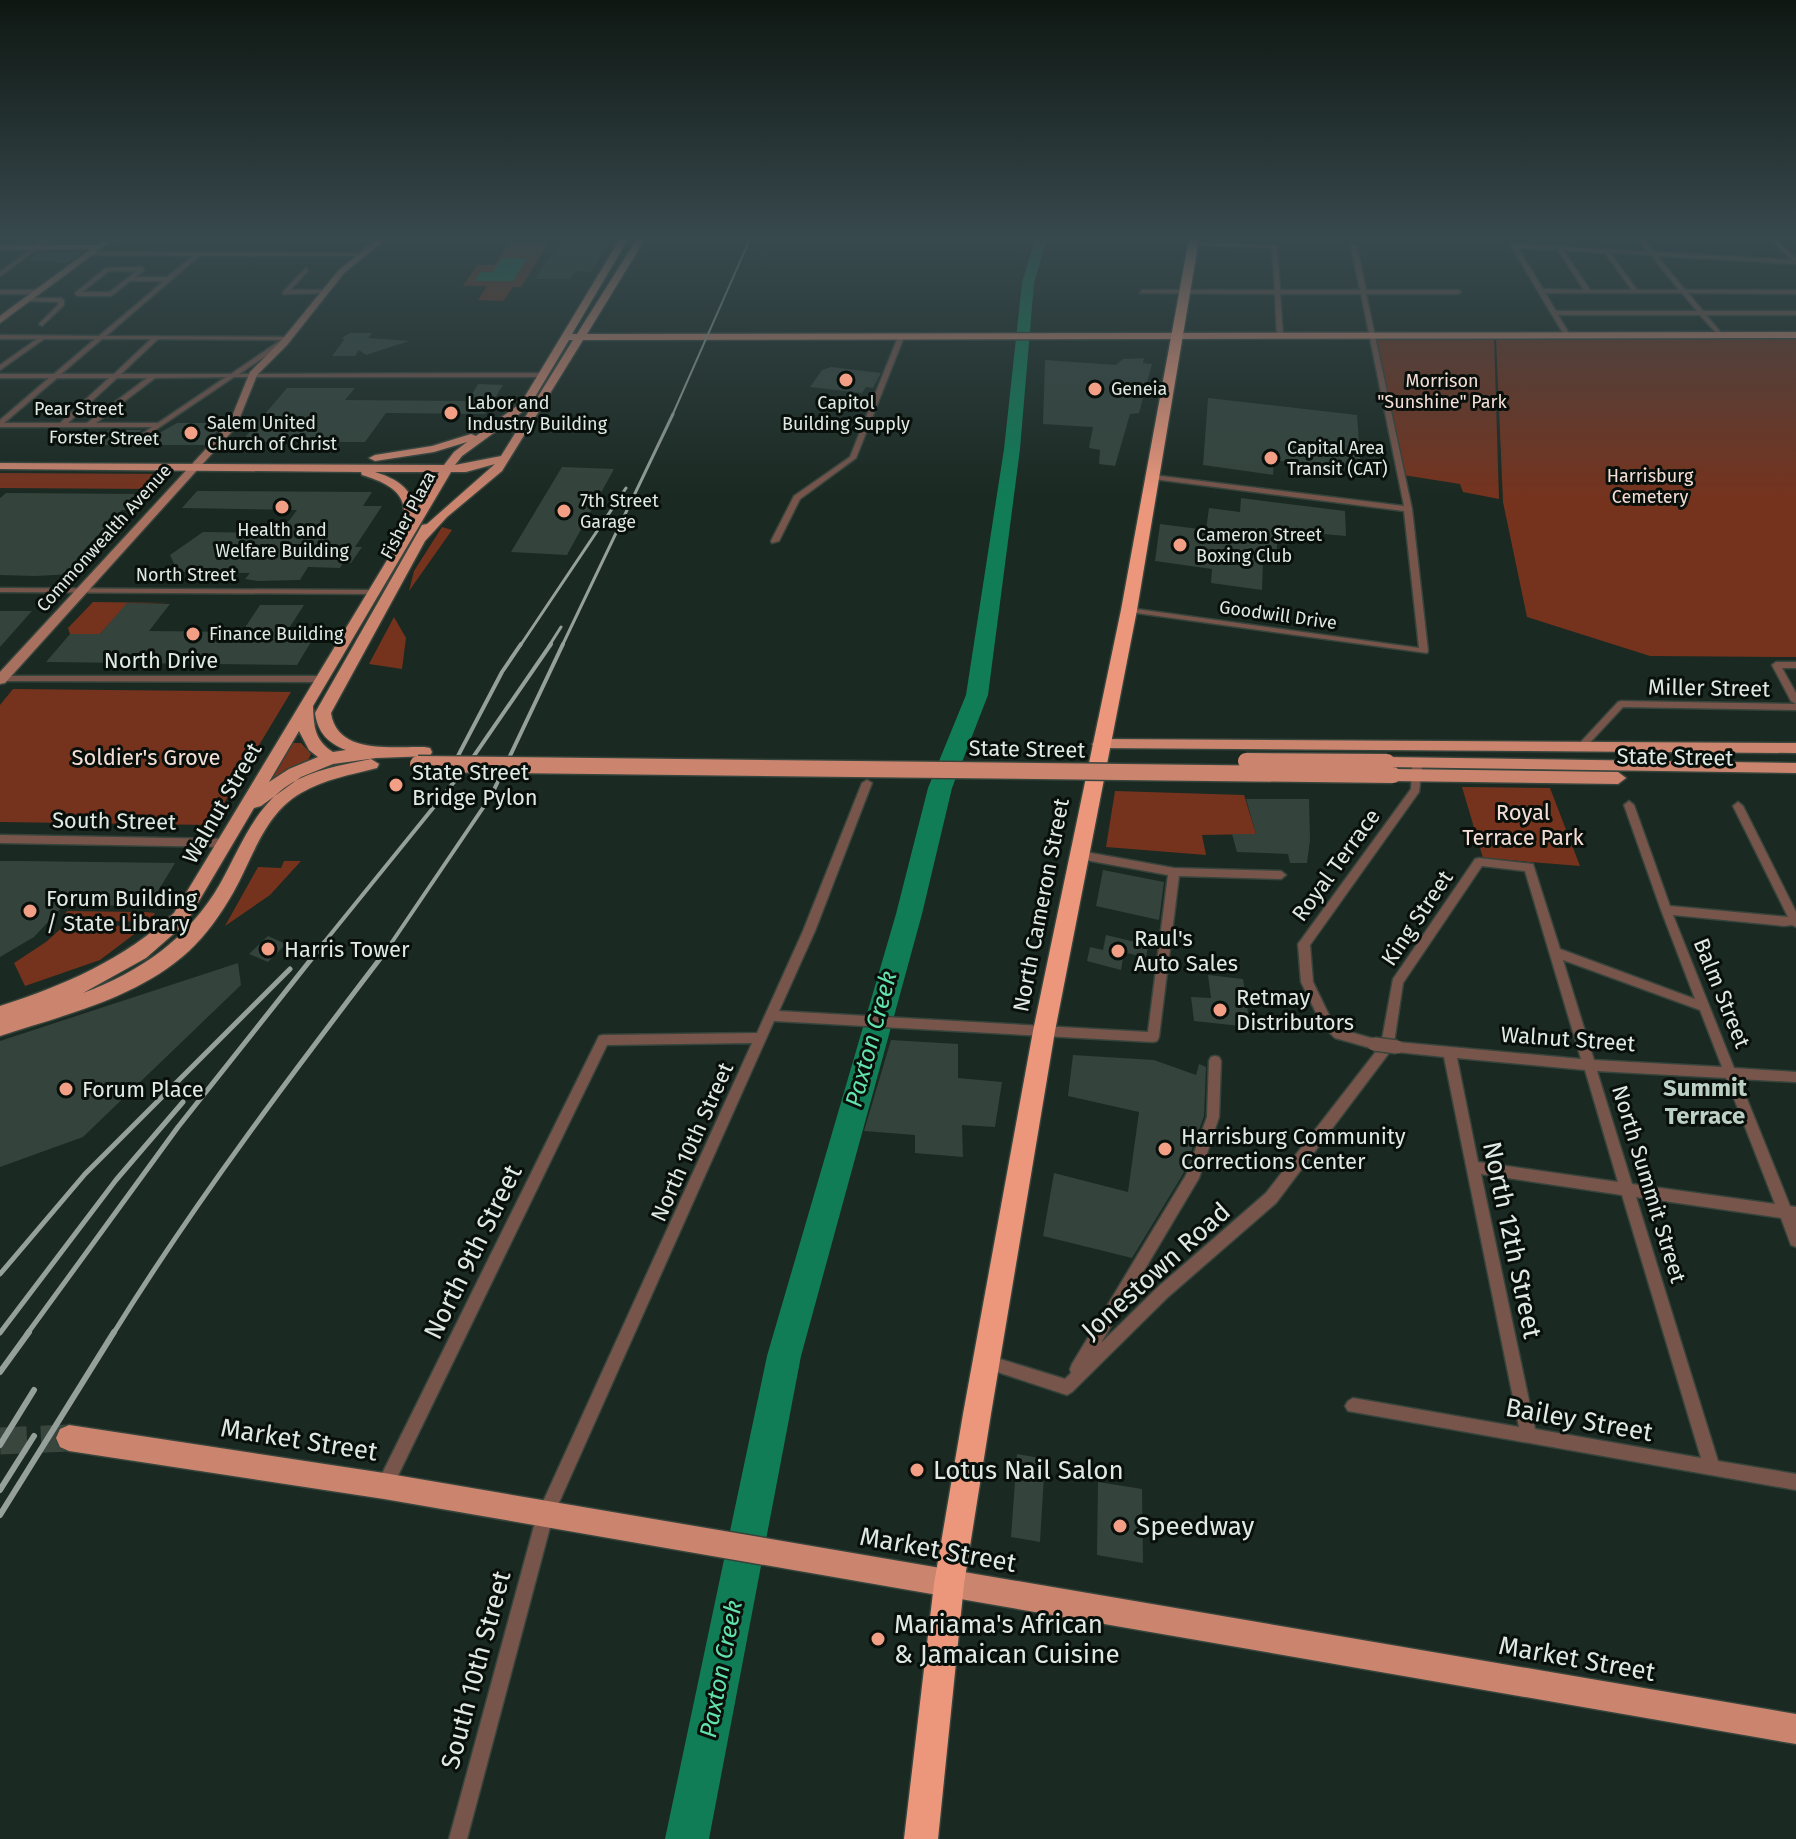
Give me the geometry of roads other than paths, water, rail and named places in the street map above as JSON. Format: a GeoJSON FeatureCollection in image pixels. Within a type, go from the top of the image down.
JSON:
{"type":"FeatureCollection","features":[{"type":"Feature","properties":{"kind":"highway","name":"North Cameron Street"},"geometry":{"type":"LineString","coordinates":[[921,1839],[949,1584],[986,1362],[1044,1031],[1129,610],[1177,325]]}},
{"type":"Feature","properties":{"kind":"main road"},"geometry":{"type":"LineString","coordinates":[[251,376],[298,325]]}},
{"type":"Feature","properties":{"kind":"main road"},"geometry":{"type":"LineString","coordinates":[[361,459],[405,455],[450,444],[520,411],[545,375],[571,325]]}},
{"type":"Feature","properties":{"kind":"main road"},"geometry":{"type":"LineString","coordinates":[[414,536],[493,475],[590,325]]}},
{"type":"Feature","properties":{"kind":"main road"},"geometry":{"type":"LineString","coordinates":[[564,337],[1796,335]]}},
{"type":"Feature","properties":{"kind":"main road","name":"Commonwealth Avenue"},"geometry":{"type":"LineString","coordinates":[[1,679],[204,457],[243,410],[251,376]]}},
{"type":"Feature","properties":{"kind":"main road","name":"Fisher Plaza"},"geometry":{"type":"LineString","coordinates":[[371,758],[333,738],[327,731],[323,713],[447,469],[458,454],[520,411]]}},
{"type":"Feature","properties":{"kind":"main road","name":"Forster Street"},"geometry":{"type":"LineString","coordinates":[[0,455],[361,459],[424,462],[447,469]]}},
{"type":"Feature","properties":{"kind":"main road","name":"Forster Street"},"geometry":{"type":"LineString","coordinates":[[0,466],[447,469],[475,468],[505,458]]}},
{"type":"Feature","properties":{"kind":"main road"},"geometry":{"type":"LineString","coordinates":[[336,469],[378,477],[403,490],[412,511],[414,536]]}},
{"type":"Feature","properties":{"kind":"main road","name":"Fisher Plaza"},"geometry":{"type":"LineString","coordinates":[[310,697],[372,592],[414,536]]}},
{"type":"Feature","properties":{"kind":"main road"},"geometry":{"type":"LineString","coordinates":[[240,819],[283,780],[330,757],[311,743],[307,734],[305,717],[310,697]]}},
{"type":"Feature","properties":{"kind":"main road","name":"Walnut Street"},"geometry":{"type":"LineString","coordinates":[[0,1014],[88,984],[141,954],[180,918],[227,843],[310,697]]}},
{"type":"Feature","properties":{"kind":"main road","name":"State Street"},"geometry":{"type":"LineString","coordinates":[[1100,744],[1796,748]]}},
{"type":"Feature","properties":{"kind":"main road","name":"State Street"},"geometry":{"type":"LineString","coordinates":[[330,757],[1390,769],[1796,768]]}},
{"type":"Feature","properties":{"kind":"main road","name":"Walnut Street"},"geometry":{"type":"LineString","coordinates":[[0,1028],[118,987],[167,958],[206,917],[273,805],[314,776],[371,758]]}},
{"type":"Feature","properties":{"kind":"main road","name":"State Street"},"geometry":{"type":"LineString","coordinates":[[1417,769],[1796,780]]}},
{"type":"Feature","properties":{"kind":"main road","name":"Market Street"},"geometry":{"type":"LineString","coordinates":[[69,1438],[384,1486],[1796,1729]]}},
{"type":"Feature","properties":{"kind":"street"},"geometry":{"type":"LineString","coordinates":[[0,424],[114,325]]}},
{"type":"Feature","properties":{"kind":"street"},"geometry":{"type":"LineString","coordinates":[[1279,325],[1280,336]]}},
{"type":"Feature","properties":{"kind":"street"},"geometry":{"type":"LineString","coordinates":[[1153,477],[1408,509],[1371,325]]}},
{"type":"Feature","properties":{"kind":"street"},"geometry":{"type":"LineString","coordinates":[[1561,325],[1567,335]]}},
{"type":"Feature","properties":{"kind":"street"},"geometry":{"type":"LineString","coordinates":[[1711,325],[1720,335]]}},
{"type":"Feature","properties":{"kind":"street"},"geometry":{"type":"LineString","coordinates":[[0,337],[289,338]]}},
{"type":"Feature","properties":{"kind":"street"},"geometry":{"type":"LineString","coordinates":[[62,425],[157,337]]}},
{"type":"Feature","properties":{"kind":"street"},"geometry":{"type":"LineString","coordinates":[[775,541],[797,498],[853,458],[901,337]]}},
{"type":"Feature","properties":{"kind":"street"},"geometry":{"type":"LineString","coordinates":[[0,368],[42,338]]}},
{"type":"Feature","properties":{"kind":"street"},"geometry":{"type":"LineString","coordinates":[[133,443],[289,338]]}},
{"type":"Feature","properties":{"kind":"street"},"geometry":{"type":"LineString","coordinates":[[0,376],[545,375]]}},
{"type":"Feature","properties":{"kind":"street"},"geometry":{"type":"LineString","coordinates":[[89,425],[154,376]]}},
{"type":"Feature","properties":{"kind":"street","name":"Pear Street"},"geometry":{"type":"LineString","coordinates":[[0,424],[159,425]]}},
{"type":"Feature","properties":{"kind":"street","name":"Goodwill Drive"},"geometry":{"type":"LineString","coordinates":[[1129,610],[1424,651],[1408,509]]}},
{"type":"Feature","properties":{"kind":"street","name":"North Street"},"geometry":{"type":"LineString","coordinates":[[0,590],[372,592]]}},
{"type":"Feature","properties":{"kind":"street"},"geometry":{"type":"LineString","coordinates":[[1796,665],[1776,665],[1796,704]]}},
{"type":"Feature","properties":{"kind":"street","name":"North Drive"},"geometry":{"type":"LineString","coordinates":[[1,679],[321,679]]}},
{"type":"Feature","properties":{"kind":"street","name":"Miller Street"},"geometry":{"type":"LineString","coordinates":[[1581,747],[1621,704],[1796,704]]}},
{"type":"Feature","properties":{"kind":"street","name":"Royal Terrace"},"geometry":{"type":"LineString","coordinates":[[1339,1034],[1326,1021],[1313,1000],[1303,960],[1304,944],[1416,790],[1417,769]]}},
{"type":"Feature","properties":{"kind":"street","name":"North 10th Street"},"geometry":{"type":"LineString","coordinates":[[545,1515],[809,931],[867,783]]}},
{"type":"Feature","properties":{"kind":"street","name":"Balm Street"},"geometry":{"type":"LineString","coordinates":[[1629,805],[1666,910],[1730,1073],[1791,1213],[1796,1240]]}},
{"type":"Feature","properties":{"kind":"street"},"geometry":{"type":"LineString","coordinates":[[1666,910],[1795,921],[1738,806]]}},
{"type":"Feature","properties":{"kind":"street","name":"South Street"},"geometry":{"type":"LineString","coordinates":[[0,839],[227,843]]}},
{"type":"Feature","properties":{"kind":"street"},"geometry":{"type":"LineString","coordinates":[[1080,855],[1174,872],[1281,875]]}},
{"type":"Feature","properties":{"kind":"street","name":"King Street"},"geometry":{"type":"LineString","coordinates":[[1386,1046],[1397,982],[1479,862],[1529,867]]}},
{"type":"Feature","properties":{"kind":"street","name":"North Summit Street"},"geometry":{"type":"LineString","coordinates":[[1529,867],[1712,1468]]}},
{"type":"Feature","properties":{"kind":"street"},"geometry":{"type":"LineString","coordinates":[[771,1016],[1153,1037],[1174,872]]}},
{"type":"Feature","properties":{"kind":"street"},"geometry":{"type":"LineString","coordinates":[[1555,952],[1704,1007]]}},
{"type":"Feature","properties":{"kind":"street","name":"Walnut Street"},"geometry":{"type":"LineString","coordinates":[[1339,1034],[1386,1046],[1450,1055],[1796,1077]]}},
{"type":"Feature","properties":{"kind":"street","name":"North 9th Street"},"geometry":{"type":"LineString","coordinates":[[384,1486],[603,1040],[761,1038]]}},
{"type":"Feature","properties":{"kind":"street","name":"Jonestown Road"},"geometry":{"type":"LineString","coordinates":[[1067,1387],[1163,1292],[1271,1198],[1386,1046]]}},
{"type":"Feature","properties":{"kind":"street","name":"North 12th Street"},"geometry":{"type":"LineString","coordinates":[[1450,1055],[1528,1435]]}},
{"type":"Feature","properties":{"kind":"street"},"geometry":{"type":"LineString","coordinates":[[986,1362],[1067,1387],[1192,1178],[1213,1117],[1215,1061]]}},
{"type":"Feature","properties":{"kind":"street"},"geometry":{"type":"LineString","coordinates":[[1473,1167],[1791,1213]]}},
{"type":"Feature","properties":{"kind":"street","name":"Bailey Street"},"geometry":{"type":"LineString","coordinates":[[1353,1406],[1796,1482]]}},
{"type":"Feature","properties":{"kind":"street","name":"South 10th Street"},"geometry":{"type":"LineString","coordinates":[[458,1839],[545,1515]]}},
{"type":"Feature","properties":{"kind":"waterway","name":"Paxton Creek"},"geometry":{"type":"LineString","coordinates":[[687,1839],[784,1356],[909,914],[940,788],[977,695],[1012,449],[1024,325]]}},
{"type":"Feature","properties":{"kind":"tunnel"},"geometry":{"type":"LineString","coordinates":[[0,1441],[69,1438]]}},
{"type":"Feature","properties":{"kind":"railway"},"geometry":{"type":"LineString","coordinates":[[672,416],[712,325]]}},
{"type":"Feature","properties":{"kind":"railway"},"geometry":{"type":"LineString","coordinates":[[562,646],[673,414]]}},
{"type":"Feature","properties":{"kind":"railway"},"geometry":{"type":"LineString","coordinates":[[520,646],[626,488]]}},
{"type":"Feature","properties":{"kind":"railway"},"geometry":{"type":"LineString","coordinates":[[549,646],[561,627]]}},
{"type":"Feature","properties":{"kind":"railway"},"geometry":{"type":"LineString","coordinates":[[449,773],[502,672],[521,644]]}},
{"type":"Feature","properties":{"kind":"railway"},"geometry":{"type":"LineString","coordinates":[[322,945],[467,766],[551,644]]}},
{"type":"Feature","properties":{"kind":"railway"},"geometry":{"type":"LineString","coordinates":[[390,945],[491,796],[563,644]]}},
{"type":"Feature","properties":{"kind":"railway"},"geometry":{"type":"LineString","coordinates":[[27,1334],[178,1127],[324,943]]}},
{"type":"Feature","properties":{"kind":"railway"},"geometry":{"type":"LineString","coordinates":[[113,1334],[213,1184],[392,943]]}},
{"type":"Feature","properties":{"kind":"railway"},"geometry":{"type":"LineString","coordinates":[[0,1274],[85,1174],[290,969]]}},
{"type":"Feature","properties":{"kind":"railway"},"geometry":{"type":"LineString","coordinates":[[0,1333],[116,1180],[183,1102]]}},
{"type":"Feature","properties":{"kind":"railway"},"geometry":{"type":"LineString","coordinates":[[0,1372],[29,1332]]}},
{"type":"Feature","properties":{"kind":"railway"},"geometry":{"type":"LineString","coordinates":[[0,1515],[114,1332]]}},
{"type":"Feature","properties":{"kind":"railway"},"geometry":{"type":"LineString","coordinates":[[0,1445],[34,1390]]}},
{"type":"Feature","properties":{"kind":"railway"},"geometry":{"type":"LineString","coordinates":[[0,1490],[34,1436]]}},
{"type":"Feature","properties":{"kind":"place","name":"Capitol Building Supply"},"geometry":{"type":"Point","coordinates":[846,380]}},
{"type":"Feature","properties":{"kind":"place","name":"Geneia"},"geometry":{"type":"Point","coordinates":[1095,389]}},
{"type":"Feature","properties":{"kind":"place","name":"Labor and Industry Building"},"geometry":{"type":"Point","coordinates":[451,413]}},
{"type":"Feature","properties":{"kind":"place","name":"Salem United Church of Christ"},"geometry":{"type":"Point","coordinates":[191,433]}},
{"type":"Feature","properties":{"kind":"place","name":"Capital Area Transit (CAT)"},"geometry":{"type":"Point","coordinates":[1271,458]}},
{"type":"Feature","properties":{"kind":"place","name":"Health and Welfare Building"},"geometry":{"type":"Point","coordinates":[282,507]}},
{"type":"Feature","properties":{"kind":"place","name":"7th Street Garage"},"geometry":{"type":"Point","coordinates":[564,511]}},
{"type":"Feature","properties":{"kind":"place","name":"Cameron Street Boxing Club"},"geometry":{"type":"Point","coordinates":[1180,545]}},
{"type":"Feature","properties":{"kind":"place","name":"Finance Building"},"geometry":{"type":"Point","coordinates":[193,634]}},
{"type":"Feature","properties":{"kind":"place","name":"State Street Bridge Pylon"},"geometry":{"type":"Point","coordinates":[396,785]}},
{"type":"Feature","properties":{"kind":"place","name":"Forum Building / State Library"},"geometry":{"type":"Point","coordinates":[30,911]}},
{"type":"Feature","properties":{"kind":"place","name":"Harris Tower"},"geometry":{"type":"Point","coordinates":[268,949]}},
{"type":"Feature","properties":{"kind":"place","name":"Raul's Auto Sales"},"geometry":{"type":"Point","coordinates":[1118,951]}},
{"type":"Feature","properties":{"kind":"place","name":"Retmay Distributors"},"geometry":{"type":"Point","coordinates":[1220,1010]}},
{"type":"Feature","properties":{"kind":"place","name":"Forum Place"},"geometry":{"type":"Point","coordinates":[66,1089]}},
{"type":"Feature","properties":{"kind":"place","name":"Harrisburg Community Corrections Center"},"geometry":{"type":"Point","coordinates":[1165,1149]}},
{"type":"Feature","properties":{"kind":"place","name":"Lotus Nail Salon"},"geometry":{"type":"Point","coordinates":[917,1470]}},
{"type":"Feature","properties":{"kind":"place","name":"Speedway"},"geometry":{"type":"Point","coordinates":[1120,1526]}},
{"type":"Feature","properties":{"kind":"place","name":"Mariama's African & Jamaican Cuisine"},"geometry":{"type":"Point","coordinates":[878,1639]}},
{"type":"Feature","properties":{"kind":"district","name":"Summit Terrace"},"geometry":{"type":"Point","coordinates":[1705,1102]}},
{"type":"Feature","properties":{"kind":"park label","name":"Morrison \"Sunshine\" Park"},"geometry":{"type":"Point","coordinates":[1442,391]}},
{"type":"Feature","properties":{"kind":"park label","name":"Harrisburg Cemetery"},"geometry":{"type":"Point","coordinates":[1650,486]}},
{"type":"Feature","properties":{"kind":"park label","name":"Soldier's Grove"},"geometry":{"type":"Point","coordinates":[146,757]}},
{"type":"Feature","properties":{"kind":"park label","name":"Royal Terrace Park"},"geometry":{"type":"Point","coordinates":[1523,824]}}]}
